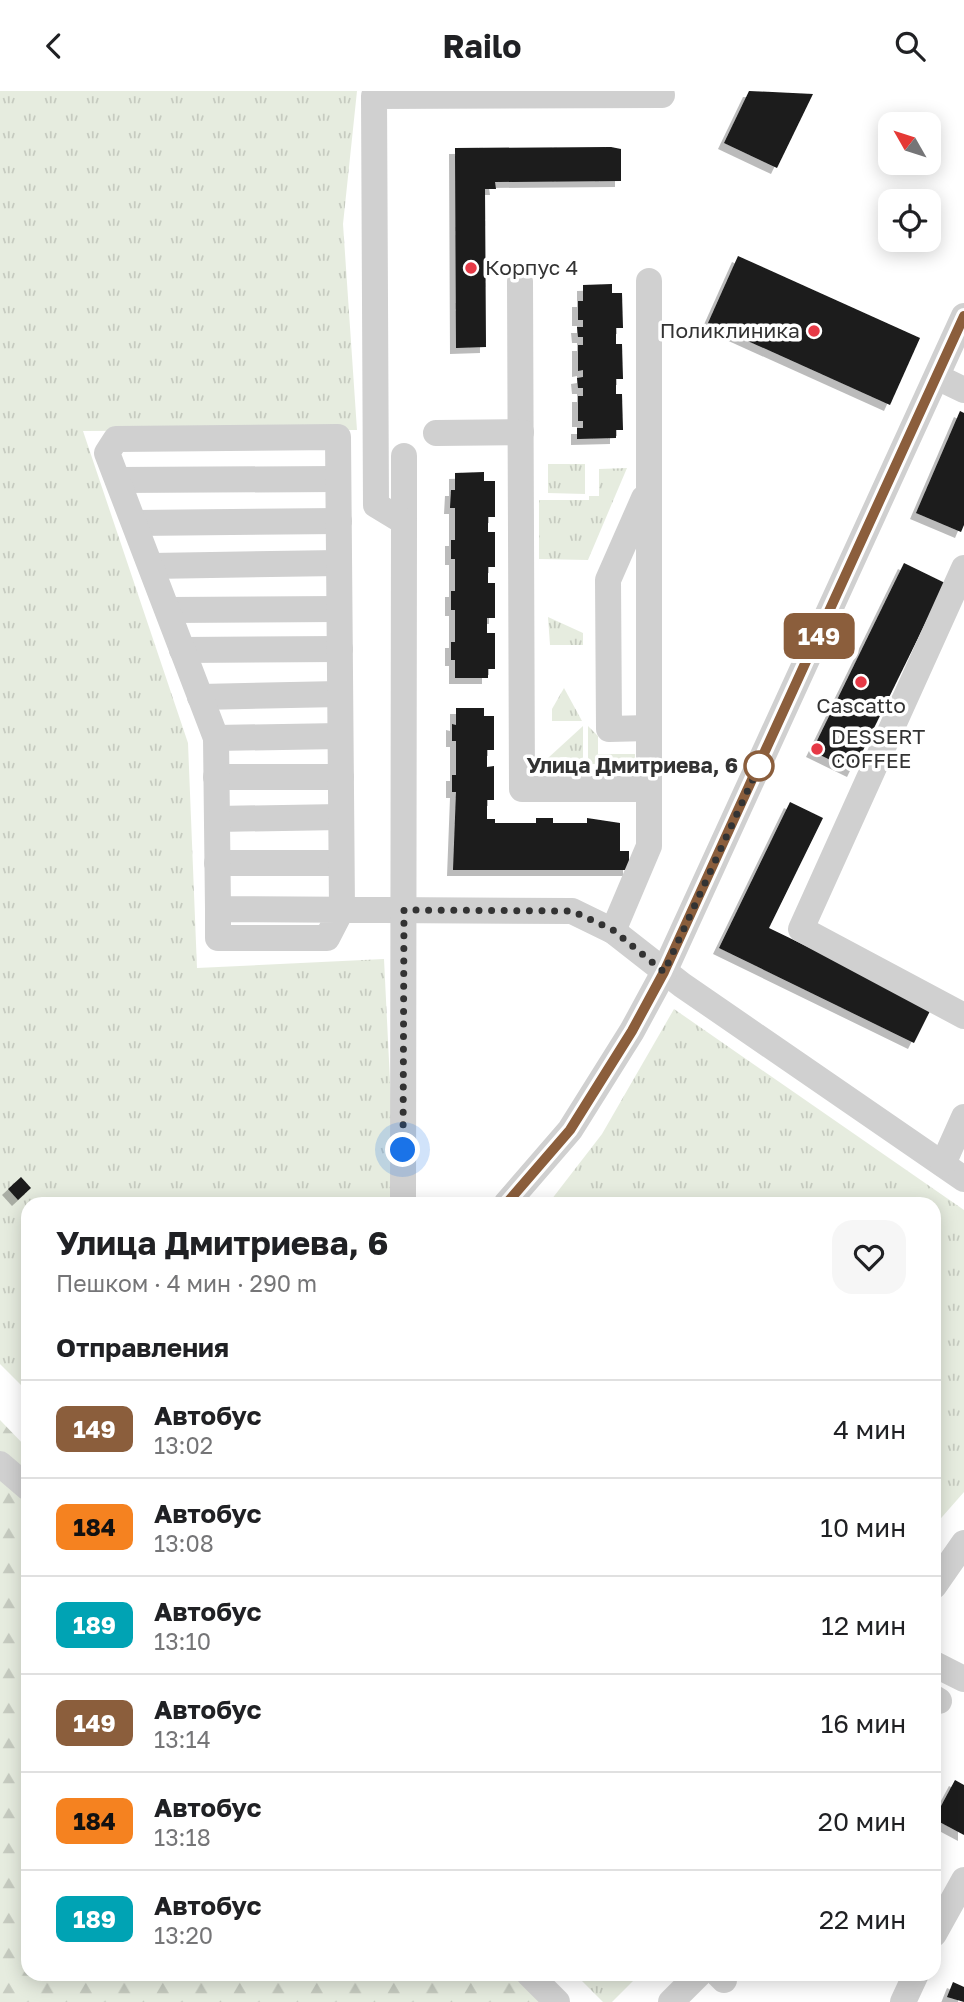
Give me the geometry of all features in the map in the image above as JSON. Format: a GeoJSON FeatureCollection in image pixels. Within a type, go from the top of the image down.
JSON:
{"type":"FeatureCollection","features":[{"type":"Feature","properties":{"kind":"street"},"geometry":{"type":"LineString","coordinates":[[404,522],[376,505],[374,96],[663,95]]}},
{"type":"Feature","properties":{"kind":"street"},"geometry":{"type":"LineString","coordinates":[[520,281],[522,789],[649,789]]}},
{"type":"Feature","properties":{"kind":"street"},"geometry":{"type":"LineString","coordinates":[[613,930],[649,846],[649,281]]}},
{"type":"Feature","properties":{"kind":"street"},"geometry":{"type":"LineString","coordinates":[[512,1197],[570,1130],[632,1031],[664,972],[964,316]]}},
{"type":"Feature","properties":{"kind":"street"},"geometry":{"type":"LineString","coordinates":[[936,377],[964,390]]}},
{"type":"Feature","properties":{"kind":"street"},"geometry":{"type":"LineString","coordinates":[[436,433],[521,432]]}},
{"type":"Feature","properties":{"kind":"street"},"geometry":{"type":"LineString","coordinates":[[342,909],[338,437],[116,439],[107,453],[216,738],[218,909],[572,911],[613,930],[664,972],[953,1172],[964,1117]]}},
{"type":"Feature","properties":{"kind":"street"},"geometry":{"type":"LineString","coordinates":[[403,1197],[404,456]]}},
{"type":"Feature","properties":{"kind":"street"},"geometry":{"type":"LineString","coordinates":[[118,480],[338,479]]}},
{"type":"Feature","properties":{"kind":"street"},"geometry":{"type":"LineString","coordinates":[[649,488],[608,580],[609,729],[649,728]]}},
{"type":"Feature","properties":{"kind":"street"},"geometry":{"type":"LineString","coordinates":[[135,523],[339,521]]}},
{"type":"Feature","properties":{"kind":"street"},"geometry":{"type":"LineString","coordinates":[[151,566],[339,563]]}},
{"type":"Feature","properties":{"kind":"street"},"geometry":{"type":"LineString","coordinates":[[964,568],[801,929],[964,1016]]}},
{"type":"Feature","properties":{"kind":"street"},"geometry":{"type":"LineString","coordinates":[[167,610],[339,609]]}},
{"type":"Feature","properties":{"kind":"street"},"geometry":{"type":"LineString","coordinates":[[182,650],[340,649]]}},
{"type":"Feature","properties":{"kind":"street"},"geometry":{"type":"LineString","coordinates":[[200,697],[340,694]]}},
{"type":"Feature","properties":{"kind":"street"},"geometry":{"type":"LineString","coordinates":[[216,738],[340,736]]}},
{"type":"Feature","properties":{"kind":"street"},"geometry":{"type":"LineString","coordinates":[[216,777],[341,777]]}},
{"type":"Feature","properties":{"kind":"street"},"geometry":{"type":"LineString","coordinates":[[217,819],[341,817]]}},
{"type":"Feature","properties":{"kind":"street"},"geometry":{"type":"LineString","coordinates":[[217,863],[341,863]]}},
{"type":"Feature","properties":{"kind":"street"},"geometry":{"type":"LineString","coordinates":[[0,1464],[21,1482]]}},
{"type":"Feature","properties":{"kind":"street"},"geometry":{"type":"LineString","coordinates":[[941,1577],[962,1549]]}},
{"type":"Feature","properties":{"kind":"street"},"geometry":{"type":"LineString","coordinates":[[941,1668],[964,1679]]}},
{"type":"Feature","properties":{"kind":"street"},"geometry":{"type":"LineString","coordinates":[[941,1921],[964,1880]]}},
{"type":"Feature","properties":{"kind":"street"},"geometry":{"type":"LineString","coordinates":[[536,1981],[556,2002]]}},
{"type":"Feature","properties":{"kind":"street"},"geometry":{"type":"LineString","coordinates":[[671,2002],[706,1981]]}},
{"type":"Feature","properties":{"kind":"street"},"geometry":{"type":"LineString","coordinates":[[903,2002],[913,1981]]}},
{"type":"Feature","properties":{"kind":"green space"},"geometry":{"type":"Polygon","coordinates":[[[0,91],[357,91],[343,224],[357,430],[83,431],[188,743],[197,968],[384,959],[396,1197],[21,1197],[21,1385],[0,1364],[0,91]]]}},
{"type":"Feature","properties":{"kind":"green space"},"geometry":{"type":"Polygon","coordinates":[[[548,464],[585,464],[585,494],[548,493],[548,464]]]}},
{"type":"Feature","properties":{"kind":"green space"},"geometry":{"type":"Polygon","coordinates":[[[627,468],[588,560],[539,559],[539,500],[589,500],[589,496],[599,496],[599,469],[627,468]]]}},
{"type":"Feature","properties":{"kind":"green space"},"geometry":{"type":"Polygon","coordinates":[[[548,617],[583,633],[583,645],[550,645],[548,617]]]}},
{"type":"Feature","properties":{"kind":"green space"},"geometry":{"type":"Polygon","coordinates":[[[564,688],[582,721],[552,721],[552,709],[564,688]]]}},
{"type":"Feature","properties":{"kind":"green space"},"geometry":{"type":"Polygon","coordinates":[[[583,726],[583,765],[566,757],[548,758],[583,726]]]}},
{"type":"Feature","properties":{"kind":"green space"},"geometry":{"type":"Polygon","coordinates":[[[588,726],[598,736],[598,754],[635,754],[635,764],[588,764],[588,726]]]}},
{"type":"Feature","properties":{"kind":"green space"},"geometry":{"type":"Polygon","coordinates":[[[674,1009],[964,1210],[964,1492],[941,1518],[941,1197],[553,1197],[602,1134],[674,1009]]]}},
{"type":"Feature","properties":{"kind":"green space"},"geometry":{"type":"Polygon","coordinates":[[[0,1420],[21,1442],[21,1981],[531,1981],[551,2002],[0,2002],[0,1420]]]}},
{"type":"Feature","properties":{"kind":"green space"},"geometry":{"type":"Polygon","coordinates":[[[582,1981],[633,1981],[612,2002],[603,2002],[582,1981]]]}},
{"type":"Feature","properties":{"kind":"building"},"geometry":{"type":"Polygon","coordinates":[[[749,91],[813,94],[777,168],[724,143],[749,91]]]}},
{"type":"Feature","properties":{"kind":"building","name":"Корпус 4"},"geometry":{"type":"Polygon","coordinates":[[[455,148],[621,149],[621,181],[495,182],[496,189],[485,189],[486,347],[456,348],[455,148]]]}},
{"type":"Feature","properties":{"kind":"building","name":"Поликлиника"},"geometry":{"type":"Polygon","coordinates":[[[738,256],[920,338],[890,405],[708,323],[738,256]]]}},
{"type":"Feature","properties":{"kind":"building"},"geometry":{"type":"Polygon","coordinates":[[[612,284],[612,293],[622,293],[623,328],[616,328],[616,344],[622,344],[623,379],[616,379],[616,394],[622,394],[623,430],[616,430],[616,438],[577,439],[577,428],[583,428],[583,421],[578,421],[578,396],[583,396],[583,388],[578,388],[577,378],[583,377],[583,370],[578,371],[578,345],[583,345],[583,337],[578,337],[577,327],[583,327],[583,320],[578,320],[578,301],[583,301],[583,285],[612,284]]]}},
{"type":"Feature","properties":{"kind":"building"},"geometry":{"type":"Polygon","coordinates":[[[960,411],[964,413],[964,525],[961,532],[916,513],[960,411]]]}},
{"type":"Feature","properties":{"kind":"building"},"geometry":{"type":"Polygon","coordinates":[[[484,472],[484,481],[495,481],[495,517],[488,517],[488,532],[495,532],[495,567],[488,567],[488,583],[495,583],[495,618],[487,618],[487,633],[495,633],[495,669],[488,669],[488,678],[455,678],[455,660],[451,660],[451,642],[455,642],[455,610],[451,610],[451,591],[455,591],[455,559],[451,559],[451,540],[455,540],[455,508],[450,508],[451,490],[455,490],[455,473],[484,472]]]}},
{"type":"Feature","properties":{"kind":"building"},"geometry":{"type":"Polygon","coordinates":[[[904,563],[945,583],[853,771],[812,751],[904,563]]]}},
{"type":"Feature","properties":{"kind":"building"},"geometry":{"type":"Polygon","coordinates":[[[456,708],[484,708],[484,716],[494,716],[494,750],[487,750],[487,767],[494,766],[494,800],[487,800],[487,819],[495,819],[495,823],[536,823],[536,818],[553,818],[553,823],[587,823],[587,818],[620,823],[620,851],[629,851],[629,870],[453,870],[456,792],[452,792],[452,775],[456,775],[456,741],[452,741],[452,724],[456,725],[456,708]]]}},
{"type":"Feature","properties":{"kind":"building"},"geometry":{"type":"Polygon","coordinates":[[[790,802],[823,818],[769,928],[932,1007],[914,1043],[719,948],[790,802]]]}},
{"type":"Feature","properties":{"kind":"building"},"geometry":{"type":"Polygon","coordinates":[[[21,1177],[31,1188],[18,1200],[8,1189],[21,1177]]]}},
{"type":"Feature","properties":{"kind":"building"},"geometry":{"type":"Polygon","coordinates":[[[955,1780],[964,1785],[964,1835],[941,1823],[941,1806],[955,1780]]]}},
{"type":"Feature","properties":{"kind":"building"},"geometry":{"type":"Polygon","coordinates":[[[953,1982],[964,1987],[964,2002],[947,1997],[953,1982]]]}},
{"type":"Feature","properties":{"kind":"bus line","name":"149"},"geometry":{"type":"LineString","coordinates":[[512,1197],[570,1130],[632,1031],[664,972],[964,316]]}},
{"type":"Feature","properties":{"kind":"place","name":"Корпус 4"},"geometry":{"type":"Point","coordinates":[471,268]}},
{"type":"Feature","properties":{"kind":"place","name":"Поликлиника"},"geometry":{"type":"Point","coordinates":[814,331]}},
{"type":"Feature","properties":{"kind":"place","name":"Cascatto"},"geometry":{"type":"Point","coordinates":[861,682]}},
{"type":"Feature","properties":{"kind":"place","name":"DESSERT COFFEE"},"geometry":{"type":"Point","coordinates":[817,749]}},
{"type":"Feature","properties":{"kind":"place","name":"Улица Дмитриева, 6"},"geometry":{"type":"Point","coordinates":[759,766]}},
{"type":"Feature","properties":{"kind":"route"},"geometry":{"type":"LineString","coordinates":[[403,1150],[404,910],[572,911],[613,930],[664,972],[759,766]]}}]}
